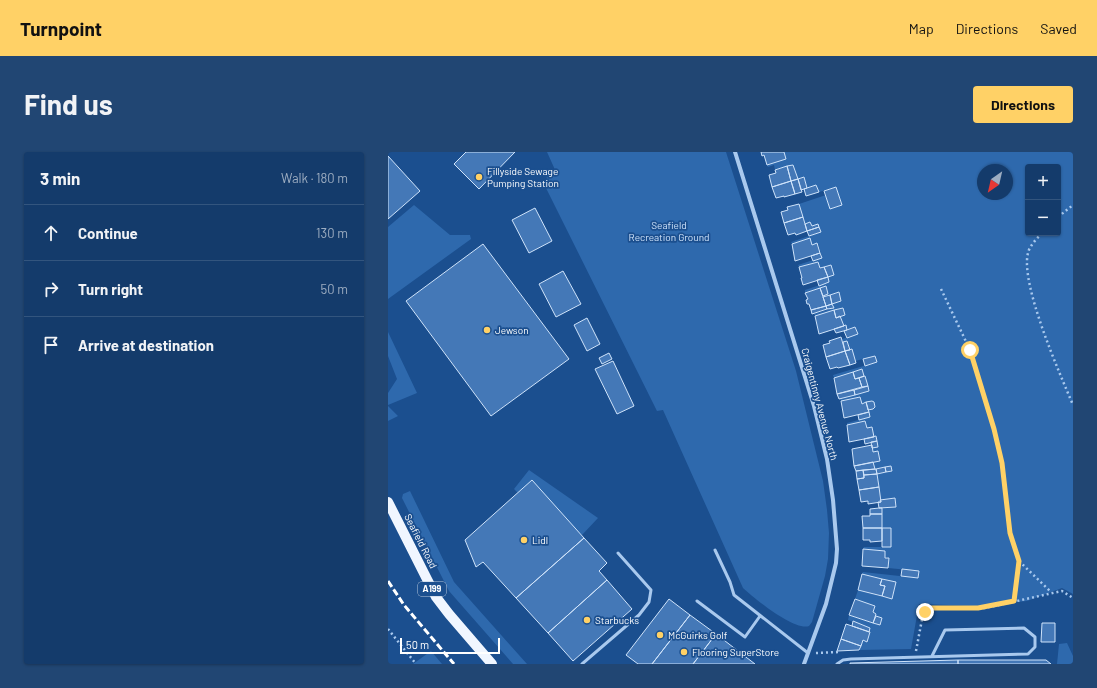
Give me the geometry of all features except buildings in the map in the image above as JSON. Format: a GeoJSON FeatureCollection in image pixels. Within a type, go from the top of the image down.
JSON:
{"type":"FeatureCollection","features":[{"type":"Feature","properties":{"kind":"main road","name":"Seafield Road"},"geometry":{"type":"LineString","coordinates":[[388,502],[436,597],[448,614],[492,664]]}},
{"type":"Feature","properties":{"kind":"street","name":"Craigentinny Avenue North"},"geometry":{"type":"LineString","coordinates":[[735,152],[814,406],[827,459],[833,500],[837,550],[836,563],[818,630],[804,664]]}},
{"type":"Feature","properties":{"kind":"lane"},"geometry":{"type":"LineString","coordinates":[[716,550],[734,595],[808,653]]}},
{"type":"Feature","properties":{"kind":"lane"},"geometry":{"type":"LineString","coordinates":[[582,664],[639,614],[649,602],[651,590],[618,553]]}},
{"type":"Feature","properties":{"kind":"lane"},"geometry":{"type":"LineString","coordinates":[[697,601],[745,637],[760,616]]}},
{"type":"Feature","properties":{"kind":"lane"},"geometry":{"type":"LineString","coordinates":[[837,664],[843,660],[851,658],[1028,654],[1035,647],[1034,637],[1024,628],[945,630],[932,656]]}},
{"type":"Feature","properties":{"kind":"path"},"geometry":{"type":"LineString","coordinates":[[1061,214],[1073,205]]}},
{"type":"Feature","properties":{"kind":"path"},"geometry":{"type":"LineString","coordinates":[[1040,236],[1028,252],[1027,268],[1031,293],[1053,358],[1073,405]]}},
{"type":"Feature","properties":{"kind":"path"},"geometry":{"type":"LineString","coordinates":[[941,289],[970,350],[985,396],[1002,463],[1010,533],[1019,561],[1014,601]]}},
{"type":"Feature","properties":{"kind":"path"},"geometry":{"type":"LineString","coordinates":[[1019,561],[1051,592]]}},
{"type":"Feature","properties":{"kind":"path"},"geometry":{"type":"LineString","coordinates":[[915,657],[923,614],[932,608],[985,608],[1051,592],[1062,591],[1073,598]]}},
{"type":"Feature","properties":{"kind":"path"},"geometry":{"type":"LineString","coordinates":[[388,630],[416,664]]}},
{"type":"Feature","properties":{"kind":"green space","name":"Seafield Recreation Ground"},"geometry":{"type":"Polygon","coordinates":[[[547,152],[726,152],[796,371],[823,481],[829,533],[828,559],[825,576],[812,622],[809,626],[794,624],[784,619],[774,613],[743,588],[663,410],[657,411],[546,188],[547,175],[556,172],[547,152]]]}},
{"type":"Feature","properties":{"kind":"green space"},"geometry":{"type":"Polygon","coordinates":[[[784,152],[1073,152],[1073,594],[1062,588],[1027,601],[977,606],[919,604],[911,649],[859,650],[863,640],[867,641],[870,628],[848,620],[849,615],[879,625],[882,618],[876,616],[873,612],[875,606],[855,599],[858,590],[892,599],[896,582],[862,574],[863,572],[918,578],[919,571],[888,568],[889,558],[863,549],[864,547],[891,547],[891,528],[882,528],[882,508],[896,507],[895,498],[880,500],[877,474],[891,471],[891,467],[875,469],[873,462],[880,461],[873,452],[872,448],[878,447],[876,436],[874,437],[867,428],[865,421],[847,425],[847,423],[870,417],[868,410],[875,407],[872,401],[862,404],[860,397],[841,401],[840,399],[869,391],[862,369],[834,378],[833,375],[877,362],[875,356],[855,361],[847,341],[843,342],[842,339],[858,334],[855,327],[847,330],[846,325],[844,326],[840,316],[845,315],[843,308],[815,316],[814,314],[833,308],[832,304],[841,301],[838,292],[823,297],[828,294],[826,286],[805,293],[805,290],[829,282],[828,277],[834,275],[831,265],[820,268],[818,262],[799,267],[798,265],[822,257],[818,244],[812,245],[810,239],[792,244],[791,242],[821,232],[818,224],[812,226],[810,222],[805,224],[799,204],[826,195],[830,209],[842,205],[836,187],[819,192],[816,185],[807,188],[804,177],[798,179],[793,165],[775,170],[774,165],[768,167],[767,165],[784,152]]]}},
{"type":"Feature","properties":{"kind":"green space"},"geometry":{"type":"Polygon","coordinates":[[[414,205],[450,235],[470,235],[471,239],[388,299],[388,227],[414,205]]]}},
{"type":"Feature","properties":{"kind":"green space"},"geometry":{"type":"Polygon","coordinates":[[[388,332],[417,393],[388,405],[388,393],[397,379],[388,356],[388,332]]]}},
{"type":"Feature","properties":{"kind":"green space"},"geometry":{"type":"Polygon","coordinates":[[[388,406],[398,416],[388,421],[388,406]]]}},
{"type":"Feature","properties":{"kind":"green space"},"geometry":{"type":"Polygon","coordinates":[[[529,470],[598,518],[582,535],[518,493],[514,489],[529,470]]]}},
{"type":"Feature","properties":{"kind":"green space"},"geometry":{"type":"Polygon","coordinates":[[[410,491],[454,582],[527,664],[513,664],[449,591],[402,498],[403,494],[410,491]]]}},
{"type":"Feature","properties":{"kind":"green space"},"geometry":{"type":"Polygon","coordinates":[[[1067,643],[1073,656],[1073,664],[1057,664],[1059,644],[1067,643]]]}},
{"type":"Feature","properties":{"kind":"green space"},"geometry":{"type":"Polygon","coordinates":[[[431,651],[442,664],[413,664],[431,651]]]}},
{"type":"Feature","properties":{"kind":"railway"},"geometry":{"type":"LineString","coordinates":[[388,581],[404,605],[454,664]]}},
{"type":"Feature","properties":{"kind":"place","name":"Fillyside Sewage Pumping Station"},"geometry":{"type":"Point","coordinates":[479,177]}},
{"type":"Feature","properties":{"kind":"place","name":"Jewson"},"geometry":{"type":"Point","coordinates":[487,330]}},
{"type":"Feature","properties":{"kind":"place","name":"Lidl"},"geometry":{"type":"Point","coordinates":[524,540]}},
{"type":"Feature","properties":{"kind":"place","name":"Starbucks"},"geometry":{"type":"Point","coordinates":[587,620]}},
{"type":"Feature","properties":{"kind":"place","name":"McGuirks Golf"},"geometry":{"type":"Point","coordinates":[660,635]}},
{"type":"Feature","properties":{"kind":"place","name":"Flooring SuperStore"},"geometry":{"type":"Point","coordinates":[684,652]}},
{"type":"Feature","properties":{"kind":"route"},"geometry":{"type":"LineString","coordinates":[[925,612],[930,608],[985,608],[1014,601],[1019,561],[1010,533],[1005,500],[1002,463],[983,390],[970,350]]}}]}
